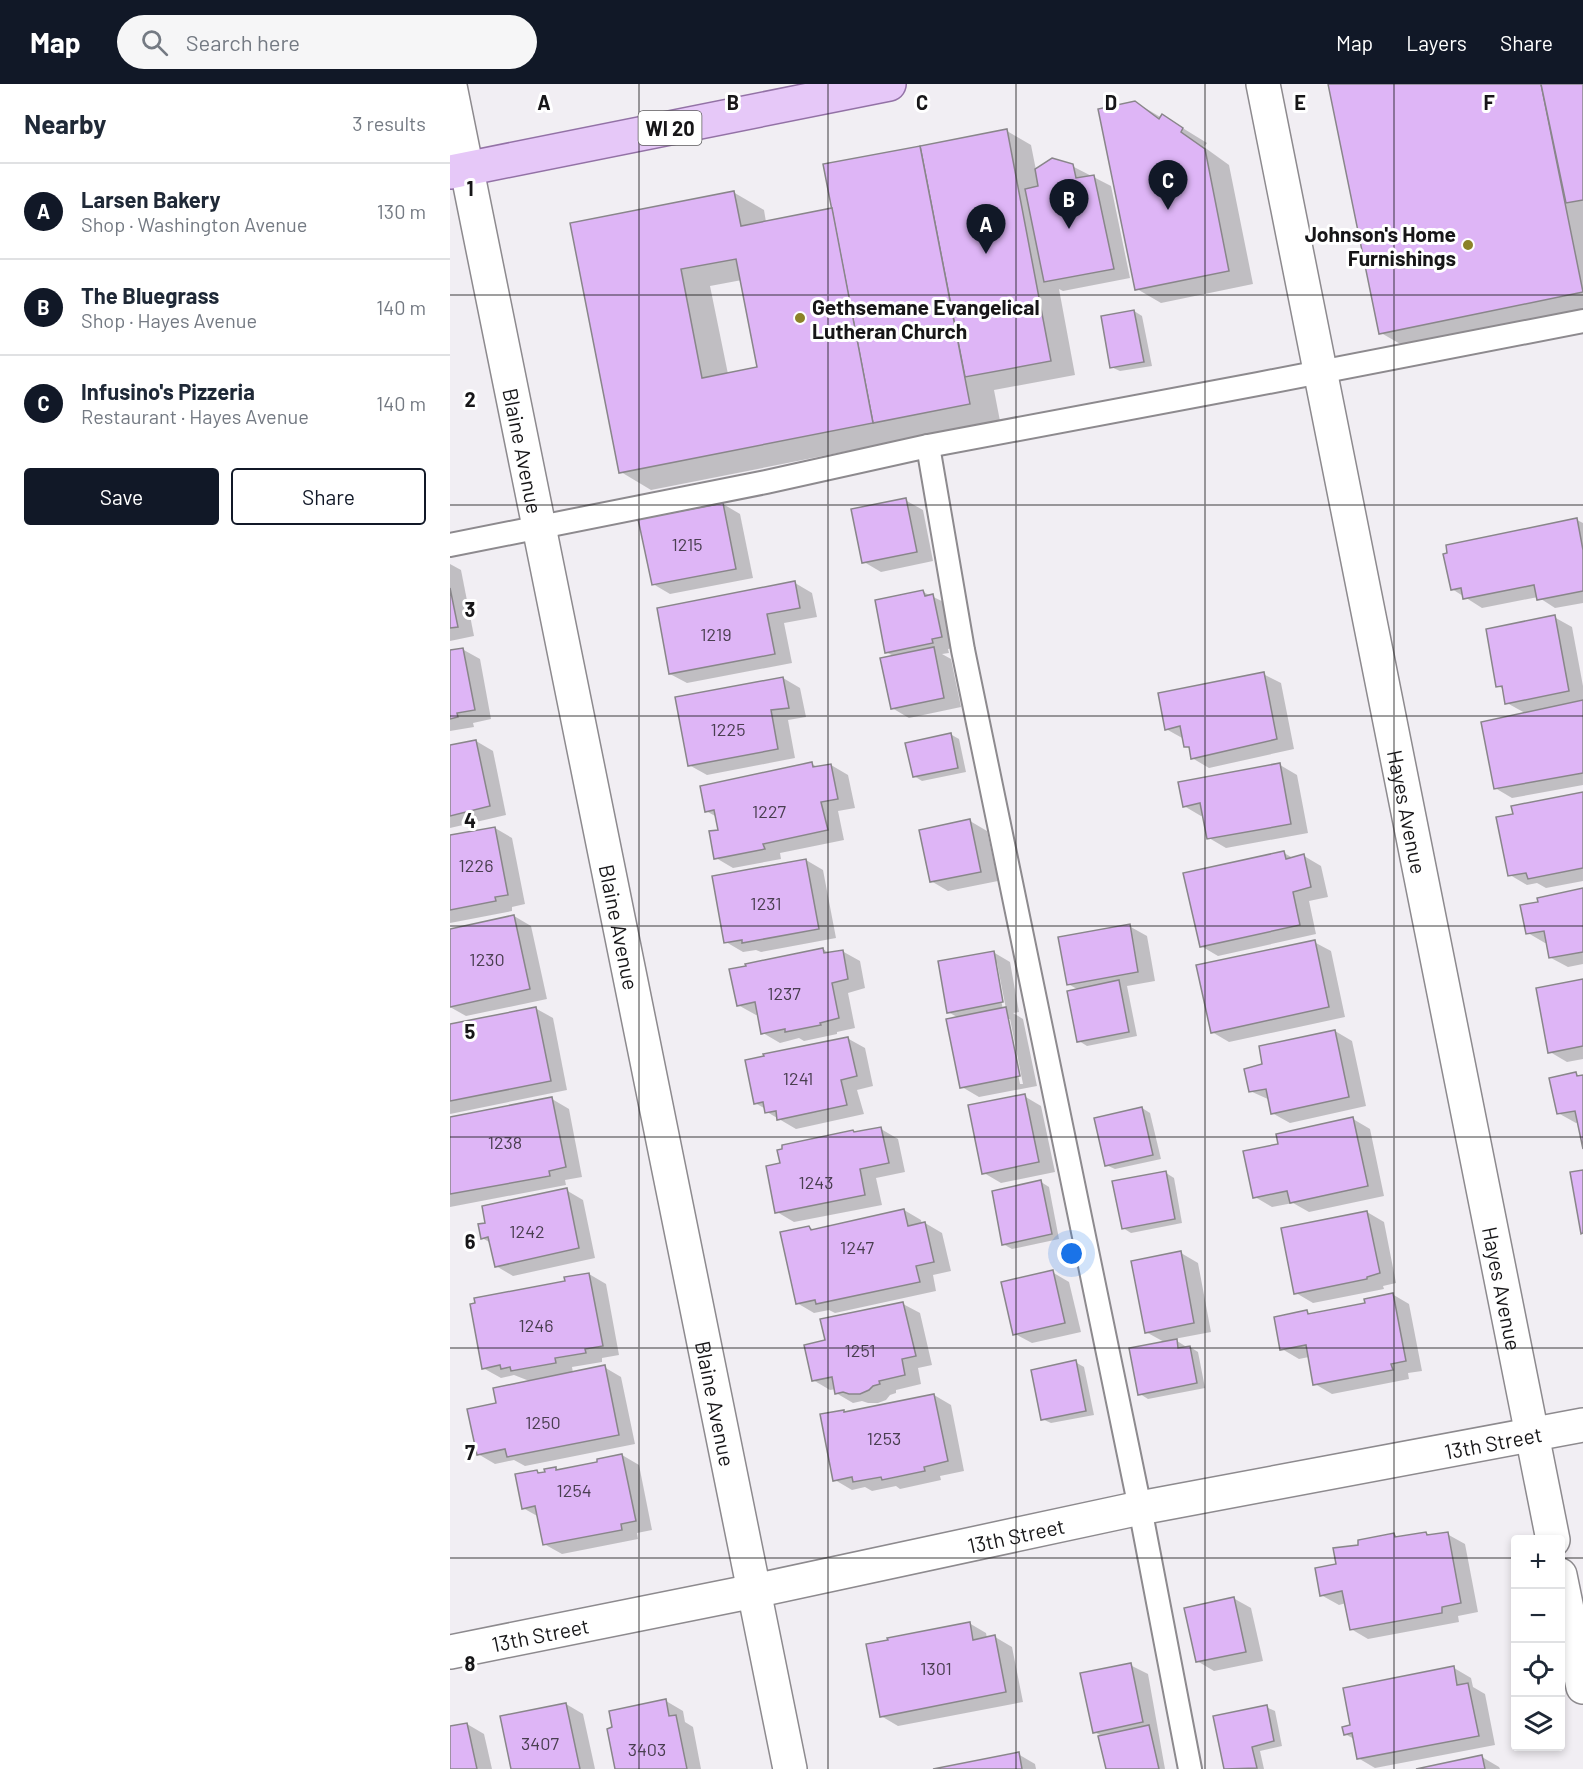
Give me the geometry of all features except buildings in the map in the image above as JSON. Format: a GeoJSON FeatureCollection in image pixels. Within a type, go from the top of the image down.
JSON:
{"type":"FeatureCollection","features":[{"type":"Feature","properties":{"kind":"main road","name":"WI 20"},"geometry":{"type":"LineString","coordinates":[[458,171],[889,84]]}},
{"type":"Feature","properties":{"kind":"street","name":"Hayes Avenue"},"geometry":{"type":"LineString","coordinates":[[1263,84],[1552,1535]]}},
{"type":"Feature","properties":{"kind":"street","name":"Blaine Avenue"},"geometry":{"type":"LineString","coordinates":[[450,86],[458,171],[539,527],[790,1769]]}},
{"type":"Feature","properties":{"kind":"street","name":"13th Street"},"geometry":{"type":"LineString","coordinates":[[450,1652],[754,1591],[1140,1508],[1583,1425]]}},
{"type":"Feature","properties":{"kind":"street"},"geometry":{"type":"LineString","coordinates":[[1563,1589],[1583,1687]]}},
{"type":"Feature","properties":{"kind":"lane"},"geometry":{"type":"LineString","coordinates":[[450,545],[766,482],[928,446],[1583,321]]}},
{"type":"Feature","properties":{"kind":"lane"},"geometry":{"type":"LineString","coordinates":[[928,446],[963,650],[1140,1508],[1190,1769]]}},
{"type":"Feature","properties":{"kind":"place","name":"Infusino's Pizzeria"},"geometry":{"type":"Point","coordinates":[1168,210]}},
{"type":"Feature","properties":{"kind":"place","name":"The Bluegrass"},"geometry":{"type":"Point","coordinates":[1069,229]}},
{"type":"Feature","properties":{"kind":"place","name":"Johnson's Home Furnishings"},"geometry":{"type":"Point","coordinates":[1468,245]}},
{"type":"Feature","properties":{"kind":"place","name":"Larsen Bakery"},"geometry":{"type":"Point","coordinates":[986,254]}},
{"type":"Feature","properties":{"kind":"place","name":"Gethsemane Evangelical Lutheran Church"},"geometry":{"type":"Point","coordinates":[800,318]}}]}
